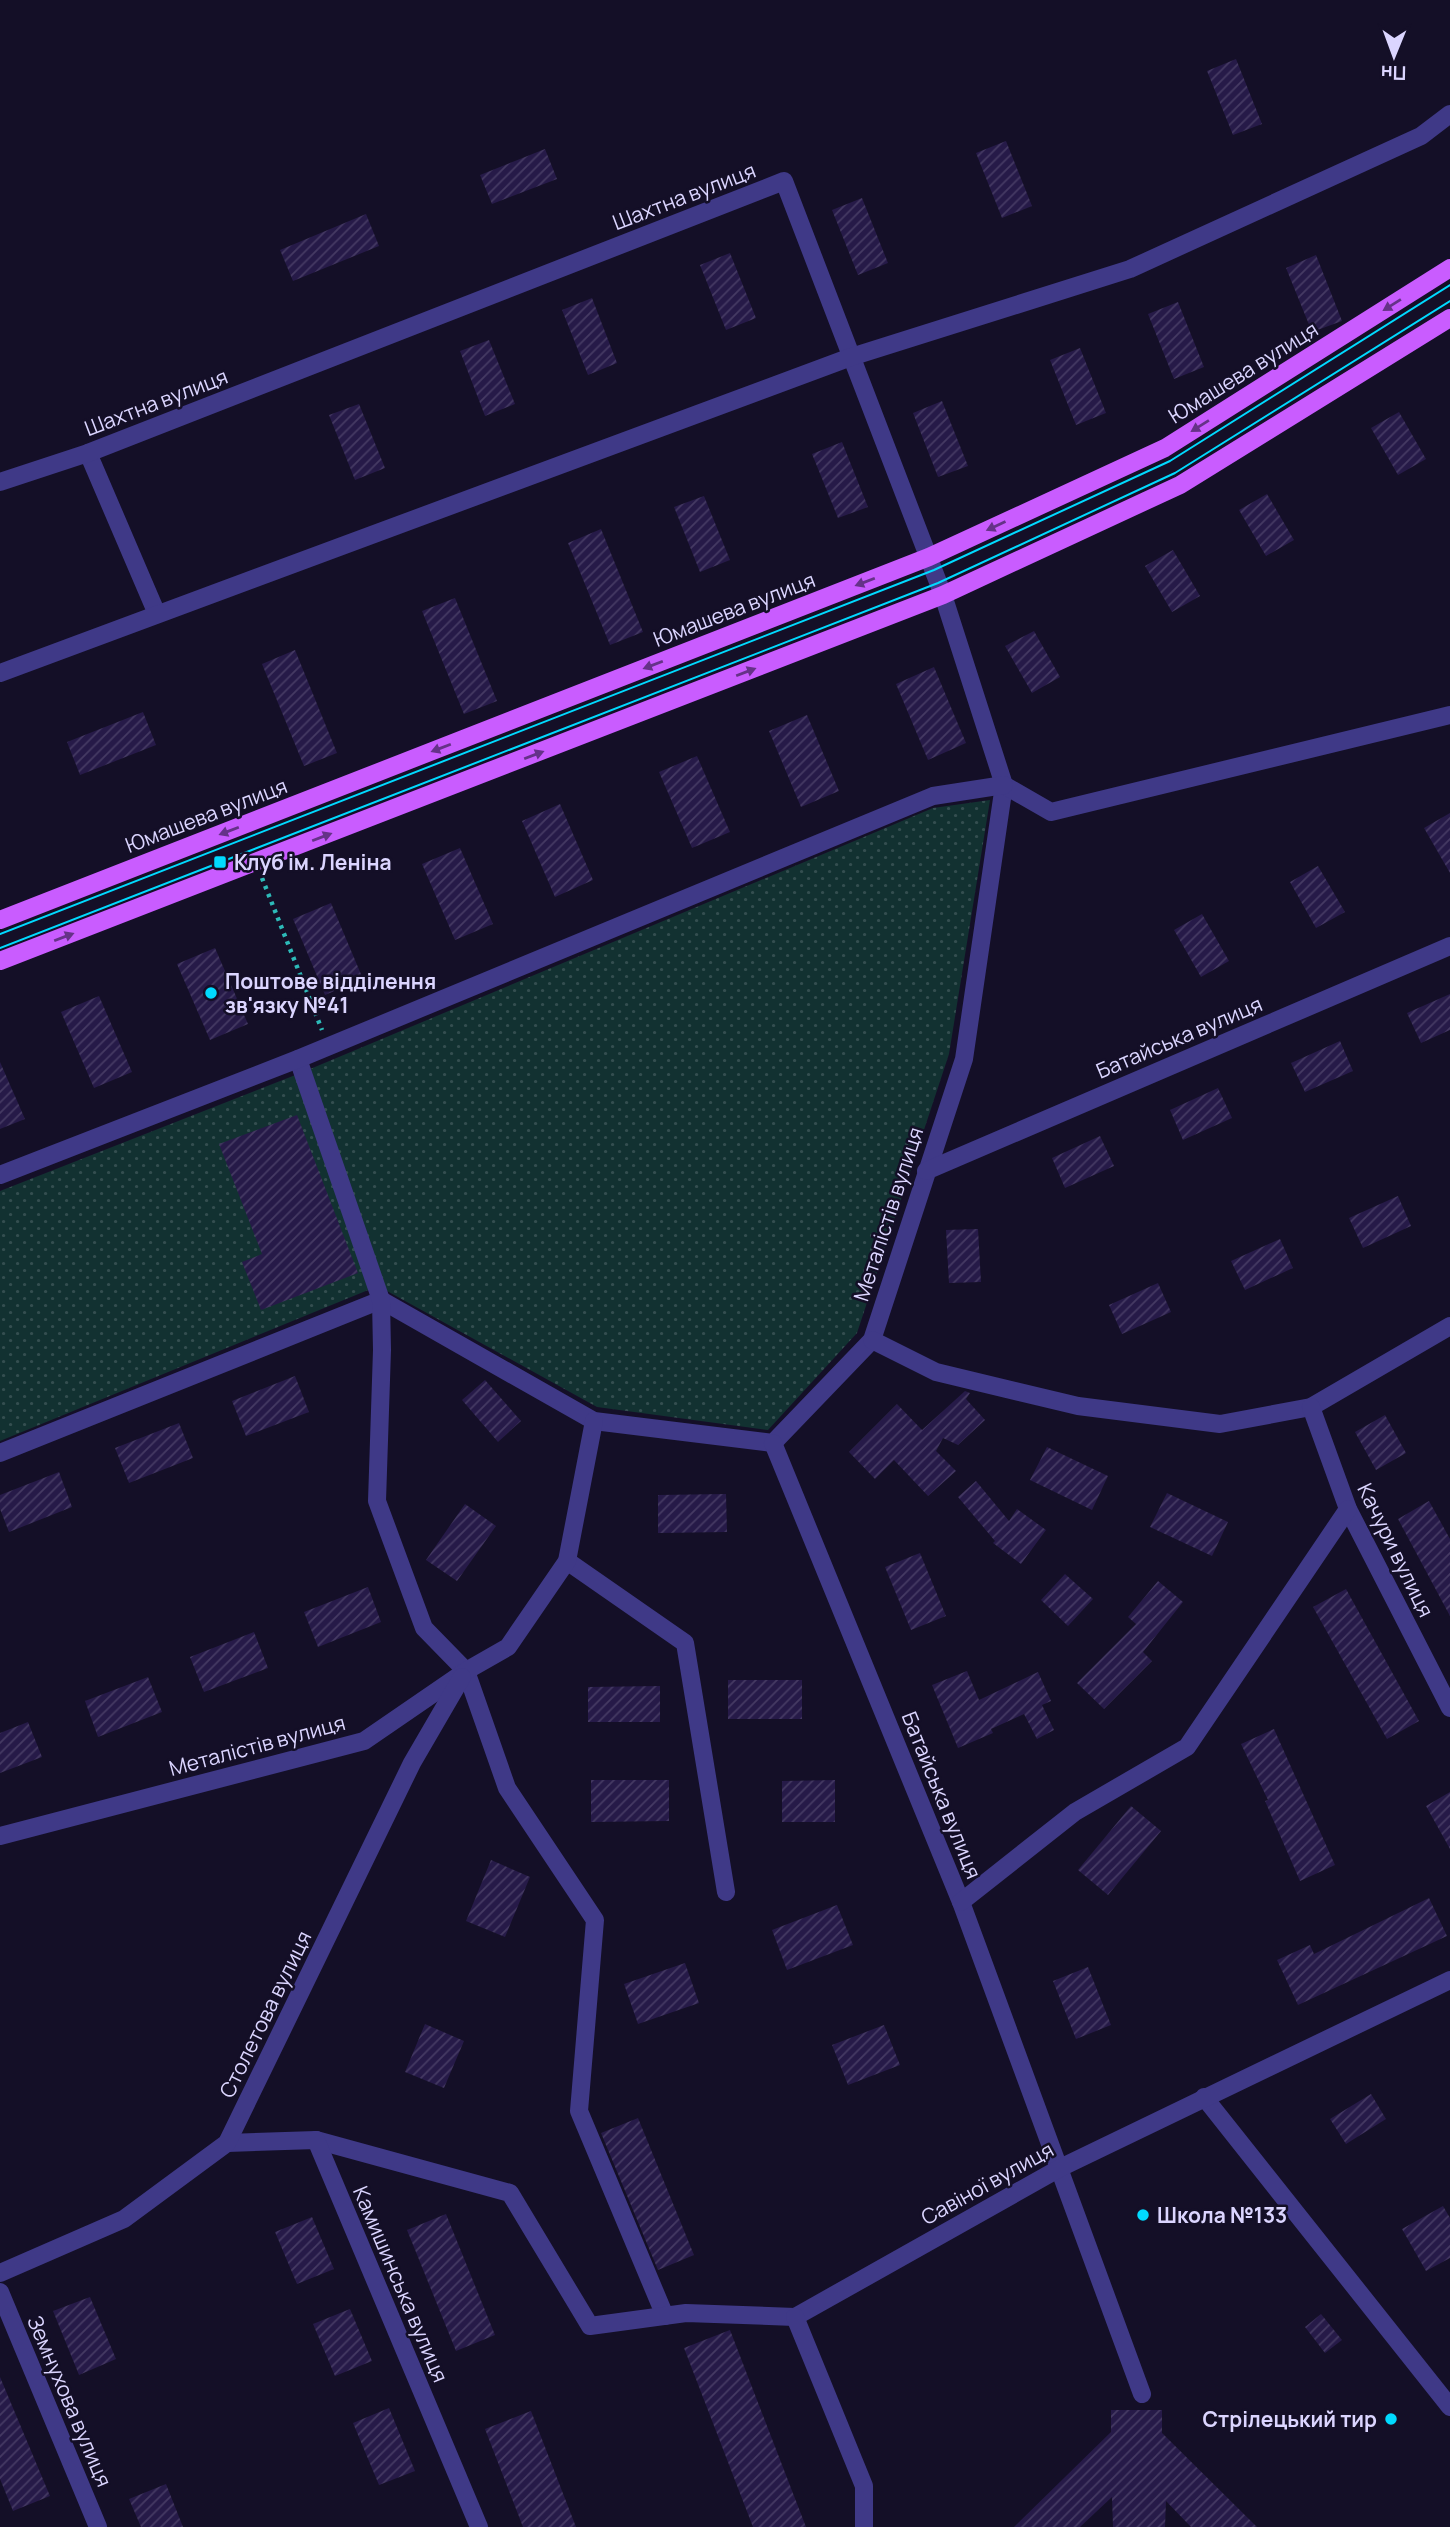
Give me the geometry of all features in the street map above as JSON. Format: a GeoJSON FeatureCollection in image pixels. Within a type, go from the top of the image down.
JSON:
{"type":"FeatureCollection","features":[{"type":"Feature","properties":{"kind":"main road","name":"Юмашева вулиця"},"geometry":{"type":"LineString","coordinates":[[0,920],[929,557],[1165,448],[1450,268]]}},
{"type":"Feature","properties":{"kind":"main road"},"geometry":{"type":"LineString","coordinates":[[0,961],[943,595],[1180,485],[1450,318]]}},
{"type":"Feature","properties":{"kind":"street"},"geometry":{"type":"LineString","coordinates":[[0,673],[851,357],[1130,269],[1421,136],[1450,114]]}},
{"type":"Feature","properties":{"kind":"street","name":"Шахтна вулиця"},"geometry":{"type":"LineString","coordinates":[[0,482],[88,453],[784,181],[943,595],[1004,785]]}},
{"type":"Feature","properties":{"kind":"street"},"geometry":{"type":"LineString","coordinates":[[88,453],[157,614]]}},
{"type":"Feature","properties":{"kind":"street"},"geometry":{"type":"LineString","coordinates":[[0,1175],[329,1047],[933,796],[1004,785],[1051,812],[1450,715]]}},
{"type":"Feature","properties":{"kind":"street","name":"Металістів вулиця"},"geometry":{"type":"LineString","coordinates":[[773,1443],[872,1340],[964,1059],[1004,785]]}},
{"type":"Feature","properties":{"kind":"street","name":"Батайська вулиця"},"geometry":{"type":"LineString","coordinates":[[926,1171],[1450,946]]}},
{"type":"Feature","properties":{"kind":"street"},"geometry":{"type":"LineString","coordinates":[[298,1059],[381,1300],[377,1501],[424,1628],[466,1671],[507,1788],[595,1920],[579,2111],[665,2316]]}},
{"type":"Feature","properties":{"kind":"street"},"geometry":{"type":"LineString","coordinates":[[381,1300],[594,1421],[773,1443]]}},
{"type":"Feature","properties":{"kind":"street"},"geometry":{"type":"LineString","coordinates":[[0,1453],[381,1300]]}},
{"type":"Feature","properties":{"kind":"street"},"geometry":{"type":"LineString","coordinates":[[872,1340],[936,1372],[1078,1406],[1220,1424],[1311,1407],[1450,1326]]}},
{"type":"Feature","properties":{"kind":"street","name":"Качури вулиця"},"geometry":{"type":"LineString","coordinates":[[1311,1407],[1348,1509],[1450,1708]]}},
{"type":"Feature","properties":{"kind":"street","name":"Металістів вулиця"},"geometry":{"type":"LineString","coordinates":[[0,1836],[364,1741],[466,1671],[508,1647],[567,1560],[594,1421]]}},
{"type":"Feature","properties":{"kind":"street","name":"Батайська вулиця"},"geometry":{"type":"LineString","coordinates":[[773,1443],[961,1902],[1142,2393]]}},
{"type":"Feature","properties":{"kind":"street"},"geometry":{"type":"LineString","coordinates":[[961,1902],[1075,1812],[1188,1747],[1348,1509]]}},
{"type":"Feature","properties":{"kind":"street"},"geometry":{"type":"LineString","coordinates":[[567,1560],[685,1643],[726,1892]]}},
{"type":"Feature","properties":{"kind":"street","name":"Столетова вулиця"},"geometry":{"type":"LineString","coordinates":[[0,2273],[124,2219],[227,2143],[412,1763],[466,1671]]}},
{"type":"Feature","properties":{"kind":"street","name":"Савіної вулиця"},"geometry":{"type":"LineString","coordinates":[[795,2317],[1060,2168],[1450,1979]]}},
{"type":"Feature","properties":{"kind":"street"},"geometry":{"type":"LineString","coordinates":[[1204,2096],[1450,2407]]}},
{"type":"Feature","properties":{"kind":"street"},"geometry":{"type":"LineString","coordinates":[[227,2143],[316,2140],[510,2193],[590,2326],[685,2313],[795,2317],[864,2486],[864,2527]]}},
{"type":"Feature","properties":{"kind":"street","name":"Камишинська вулиця"},"geometry":{"type":"LineString","coordinates":[[316,2140],[479,2527]]}},
{"type":"Feature","properties":{"kind":"street","name":"Земнухова вулиця"},"geometry":{"type":"LineString","coordinates":[[0,2292],[98,2527]]}},
{"type":"Feature","properties":{"kind":"path"},"geometry":{"type":"LineString","coordinates":[[256,863],[329,1047]]}},
{"type":"Feature","properties":{"kind":"green space"},"geometry":{"type":"Polygon","coordinates":[[[990,800],[949,1054],[857,1333],[768,1430],[597,1407],[378,1286],[0,1441],[0,1191],[303,1072],[933,808],[990,800]]]}},
{"type":"Feature","properties":{"kind":"building"},"geometry":{"type":"Polygon","coordinates":[[[1236,59],[1262,124],[1233,135],[1207,71],[1236,59]]]}},
{"type":"Feature","properties":{"kind":"building"},"geometry":{"type":"Polygon","coordinates":[[[1006,141],[1032,206],[1002,218],[976,153],[1006,141]]]}},
{"type":"Feature","properties":{"kind":"building"},"geometry":{"type":"Polygon","coordinates":[[[545,149],[557,179],[492,204],[480,175],[545,149]]]}},
{"type":"Feature","properties":{"kind":"building"},"geometry":{"type":"Polygon","coordinates":[[[862,198],[888,263],[858,275],[832,210],[862,198]]]}},
{"type":"Feature","properties":{"kind":"building"},"geometry":{"type":"Polygon","coordinates":[[[366,214],[379,246],[293,281],[280,250],[366,214]]]}},
{"type":"Feature","properties":{"kind":"building"},"geometry":{"type":"Polygon","coordinates":[[[730,253],[756,318],[726,330],[700,265],[730,253]]]}},
{"type":"Feature","properties":{"kind":"building"},"geometry":{"type":"Polygon","coordinates":[[[1316,255],[1342,321],[1312,332],[1286,268],[1316,255]]]}},
{"type":"Feature","properties":{"kind":"building"},"geometry":{"type":"Polygon","coordinates":[[[592,298],[617,363],[588,375],[562,310],[592,298]]]}},
{"type":"Feature","properties":{"kind":"building"},"geometry":{"type":"Polygon","coordinates":[[[1178,302],[1204,367],[1174,379],[1148,314],[1178,302]]]}},
{"type":"Feature","properties":{"kind":"building"},"geometry":{"type":"Polygon","coordinates":[[[489,340],[515,404],[485,416],[460,351],[489,340]]]}},
{"type":"Feature","properties":{"kind":"building"},"geometry":{"type":"Polygon","coordinates":[[[1080,348],[1106,413],[1076,425],[1050,360],[1080,348]]]}},
{"type":"Feature","properties":{"kind":"building"},"geometry":{"type":"Polygon","coordinates":[[[942,401],[968,466],[938,477],[913,413],[942,401]]]}},
{"type":"Feature","properties":{"kind":"building"},"geometry":{"type":"Polygon","coordinates":[[[359,404],[385,468],[355,480],[329,415],[359,404]]]}},
{"type":"Feature","properties":{"kind":"building"},"geometry":{"type":"Polygon","coordinates":[[[1399,412],[1426,459],[1398,475],[1371,428],[1399,412]]]}},
{"type":"Feature","properties":{"kind":"building"},"geometry":{"type":"Polygon","coordinates":[[[842,442],[868,507],[838,518],[812,454],[842,442]]]}},
{"type":"Feature","properties":{"kind":"building"},"geometry":{"type":"Polygon","coordinates":[[[1267,494],[1294,540],[1266,556],[1239,510],[1267,494]]]}},
{"type":"Feature","properties":{"kind":"building"},"geometry":{"type":"Polygon","coordinates":[[[704,496],[730,560],[700,572],[674,507],[704,496]]]}},
{"type":"Feature","properties":{"kind":"building"},"geometry":{"type":"Polygon","coordinates":[[[601,529],[643,632],[610,645],[568,543],[601,529]]]}},
{"type":"Feature","properties":{"kind":"building"},"geometry":{"type":"Polygon","coordinates":[[[1173,550],[1200,596],[1172,612],[1145,566],[1173,550]]]}},
{"type":"Feature","properties":{"kind":"building"},"geometry":{"type":"Polygon","coordinates":[[[455,598],[497,701],[464,714],[422,611],[455,598]]]}},
{"type":"Feature","properties":{"kind":"building"},"geometry":{"type":"Polygon","coordinates":[[[1034,631],[1060,677],[1032,693],[1005,646],[1034,631]]]}},
{"type":"Feature","properties":{"kind":"building"},"geometry":{"type":"Polygon","coordinates":[[[295,650],[337,753],[304,766],[262,664],[295,650]]]}},
{"type":"Feature","properties":{"kind":"building"},"geometry":{"type":"Polygon","coordinates":[[[934,667],[966,743],[928,760],[896,684],[934,667]]]}},
{"type":"Feature","properties":{"kind":"building"},"geometry":{"type":"Polygon","coordinates":[[[143,712],[156,745],[80,775],[67,742],[143,712]]]}},
{"type":"Feature","properties":{"kind":"building"},"geometry":{"type":"Polygon","coordinates":[[[807,715],[839,791],[801,807],[769,731],[807,715]]]}},
{"type":"Feature","properties":{"kind":"building"},"geometry":{"type":"Polygon","coordinates":[[[697,756],[730,832],[692,848],[659,772],[697,756]]]}},
{"type":"Feature","properties":{"kind":"building"},"geometry":{"type":"Polygon","coordinates":[[[560,804],[593,880],[555,897],[522,821],[560,804]]]}},
{"type":"Feature","properties":{"kind":"building"},"geometry":{"type":"Polygon","coordinates":[[[1450,813],[1450,873],[1424,828],[1450,813]]]}},
{"type":"Feature","properties":{"kind":"building"},"geometry":{"type":"Polygon","coordinates":[[[460,848],[493,924],[455,940],[422,864],[460,848]]]}},
{"type":"Feature","properties":{"kind":"building"},"geometry":{"type":"Polygon","coordinates":[[[1318,866],[1345,912],[1316,928],[1290,882],[1318,866]]]}},
{"type":"Feature","properties":{"kind":"building"},"geometry":{"type":"Polygon","coordinates":[[[331,903],[363,979],[325,995],[293,919],[331,903]]]}},
{"type":"Feature","properties":{"kind":"building"},"geometry":{"type":"Polygon","coordinates":[[[1202,914],[1229,961],[1201,977],[1174,930],[1202,914]]]}},
{"type":"Feature","properties":{"kind":"building"},"geometry":{"type":"Polygon","coordinates":[[[215,948],[248,1024],[210,1040],[177,964],[215,948]]]}},
{"type":"Feature","properties":{"kind":"building"},"geometry":{"type":"Polygon","coordinates":[[[1450,994],[1450,1030],[1421,1043],[1407,1013],[1450,994]]]}},
{"type":"Feature","properties":{"kind":"building"},"geometry":{"type":"Polygon","coordinates":[[[99,996],[132,1072],[94,1088],[61,1012],[99,996]]]}},
{"type":"Feature","properties":{"kind":"building"},"geometry":{"type":"Polygon","coordinates":[[[1340,1041],[1353,1071],[1305,1092],[1291,1063],[1340,1041]]]}},
{"type":"Feature","properties":{"kind":"building"},"geometry":{"type":"Polygon","coordinates":[[[0,1062],[25,1119],[0,1129],[0,1062]]]}},
{"type":"Feature","properties":{"kind":"building"},"geometry":{"type":"Polygon","coordinates":[[[1218,1088],[1232,1118],[1183,1140],[1170,1110],[1218,1088]]]}},
{"type":"Feature","properties":{"kind":"building"},"geometry":{"type":"Polygon","coordinates":[[[297,1115],[358,1273],[261,1310],[242,1262],[262,1254],[219,1144],[297,1115]]]}},
{"type":"Feature","properties":{"kind":"building"},"geometry":{"type":"Polygon","coordinates":[[[1100,1136],[1114,1166],[1065,1188],[1052,1158],[1100,1136]]]}},
{"type":"Feature","properties":{"kind":"building"},"geometry":{"type":"Polygon","coordinates":[[[1398,1196],[1411,1226],[1363,1248],[1349,1218],[1398,1196]]]}},
{"type":"Feature","properties":{"kind":"building"},"geometry":{"type":"Polygon","coordinates":[[[978,1229],[981,1282],[949,1283],[946,1230],[978,1229]]]}},
{"type":"Feature","properties":{"kind":"building"},"geometry":{"type":"Polygon","coordinates":[[[1280,1239],[1293,1268],[1245,1290],[1231,1261],[1280,1239]]]}},
{"type":"Feature","properties":{"kind":"building"},"geometry":{"type":"Polygon","coordinates":[[[1158,1283],[1171,1312],[1122,1334],[1109,1305],[1158,1283]]]}},
{"type":"Feature","properties":{"kind":"building"},"geometry":{"type":"Polygon","coordinates":[[[295,1376],[309,1412],[246,1436],[232,1401],[295,1376]]]}},
{"type":"Feature","properties":{"kind":"building"},"geometry":{"type":"Polygon","coordinates":[[[485,1380],[521,1421],[498,1442],[462,1400],[485,1380]]]}},
{"type":"Feature","properties":{"kind":"building"},"geometry":{"type":"Polygon","coordinates":[[[965,1391],[970,1393],[966,1399],[985,1420],[958,1445],[943,1438],[936,1451],[956,1471],[928,1496],[894,1460],[875,1479],[849,1452],[897,1404],[922,1430],[965,1391]]]}},
{"type":"Feature","properties":{"kind":"building"},"geometry":{"type":"Polygon","coordinates":[[[1385,1415],[1406,1453],[1376,1470],[1355,1432],[1385,1415]]]}},
{"type":"Feature","properties":{"kind":"building"},"geometry":{"type":"Polygon","coordinates":[[[179,1423],[193,1458],[129,1483],[115,1448],[179,1423]]]}},
{"type":"Feature","properties":{"kind":"building"},"geometry":{"type":"Polygon","coordinates":[[[1047,1447],[1108,1476],[1092,1510],[1030,1480],[1047,1447]]]}},
{"type":"Feature","properties":{"kind":"building"},"geometry":{"type":"Polygon","coordinates":[[[59,1472],[72,1507],[9,1532],[0,1509],[0,1495],[59,1472]]]}},
{"type":"Feature","properties":{"kind":"building"},"geometry":{"type":"Polygon","coordinates":[[[976,1481],[1009,1521],[1017,1509],[1046,1530],[1021,1564],[993,1543],[995,1541],[958,1497],[976,1481]]]}},
{"type":"Feature","properties":{"kind":"building"},"geometry":{"type":"Polygon","coordinates":[[[1167,1493],[1228,1522],[1212,1556],[1150,1527],[1167,1493]]]}},
{"type":"Feature","properties":{"kind":"building"},"geometry":{"type":"Polygon","coordinates":[[[726,1494],[727,1532],[658,1533],[658,1495],[726,1494]]]}},
{"type":"Feature","properties":{"kind":"building"},"geometry":{"type":"Polygon","coordinates":[[[1429,1501],[1450,1539],[1450,1616],[1398,1519],[1429,1501]]]}},
{"type":"Feature","properties":{"kind":"building"},"geometry":{"type":"Polygon","coordinates":[[[465,1504],[496,1526],[457,1581],[426,1560],[465,1504]]]}},
{"type":"Feature","properties":{"kind":"building"},"geometry":{"type":"Polygon","coordinates":[[[920,1553],[946,1616],[911,1630],[885,1567],[920,1553]]]}},
{"type":"Feature","properties":{"kind":"building"},"geometry":{"type":"Polygon","coordinates":[[[1065,1574],[1093,1599],[1068,1626],[1041,1600],[1065,1574]]]}},
{"type":"Feature","properties":{"kind":"building"},"geometry":{"type":"Polygon","coordinates":[[[1158,1581],[1183,1602],[1143,1652],[1152,1661],[1104,1709],[1077,1683],[1136,1624],[1128,1617],[1158,1581]]]}},
{"type":"Feature","properties":{"kind":"building"},"geometry":{"type":"Polygon","coordinates":[[[368,1587],[381,1622],[318,1647],[304,1612],[368,1587]]]}},
{"type":"Feature","properties":{"kind":"building"},"geometry":{"type":"Polygon","coordinates":[[[1346,1589],[1419,1721],[1387,1739],[1313,1607],[1346,1589]]]}},
{"type":"Feature","properties":{"kind":"building"},"geometry":{"type":"Polygon","coordinates":[[[254,1632],[268,1668],[204,1692],[190,1657],[254,1632]]]}},
{"type":"Feature","properties":{"kind":"building"},"geometry":{"type":"Polygon","coordinates":[[[967,1671],[979,1700],[1038,1672],[1051,1701],[1042,1705],[1054,1730],[1037,1739],[1024,1714],[991,1729],[993,1733],[958,1748],[932,1685],[967,1671]]]}},
{"type":"Feature","properties":{"kind":"building"},"geometry":{"type":"Polygon","coordinates":[[[148,1677],[162,1712],[98,1737],[85,1701],[148,1677]]]}},
{"type":"Feature","properties":{"kind":"building"},"geometry":{"type":"Polygon","coordinates":[[[728,1680],[802,1680],[802,1719],[728,1719],[728,1680]]]}},
{"type":"Feature","properties":{"kind":"building"},"geometry":{"type":"Polygon","coordinates":[[[660,1686],[660,1722],[588,1722],[588,1687],[660,1686]]]}},
{"type":"Feature","properties":{"kind":"building"},"geometry":{"type":"Polygon","coordinates":[[[28,1722],[42,1757],[0,1773],[0,1733],[28,1722]]]}},
{"type":"Feature","properties":{"kind":"building"},"geometry":{"type":"Polygon","coordinates":[[[1274,1729],[1335,1865],[1300,1881],[1265,1801],[1268,1800],[1241,1744],[1274,1729]]]}},
{"type":"Feature","properties":{"kind":"building"},"geometry":{"type":"Polygon","coordinates":[[[591,1780],[669,1780],[669,1821],[591,1822],[591,1780]]]}},
{"type":"Feature","properties":{"kind":"building"},"geometry":{"type":"Polygon","coordinates":[[[835,1780],[835,1822],[782,1822],[782,1781],[835,1780]]]}},
{"type":"Feature","properties":{"kind":"building"},"geometry":{"type":"Polygon","coordinates":[[[1450,1792],[1450,1849],[1426,1806],[1450,1792]]]}},
{"type":"Feature","properties":{"kind":"building"},"geometry":{"type":"Polygon","coordinates":[[[1131,1806],[1161,1831],[1108,1895],[1078,1870],[1131,1806]]]}},
{"type":"Feature","properties":{"kind":"building"},"geometry":{"type":"Polygon","coordinates":[[[491,1860],[530,1877],[505,1937],[466,1921],[491,1860]]]}},
{"type":"Feature","properties":{"kind":"building"},"geometry":{"type":"Polygon","coordinates":[[[1429,1898],[1447,1936],[1298,2005],[1277,1960],[1310,1945],[1314,1954],[1429,1898]]]}},
{"type":"Feature","properties":{"kind":"building"},"geometry":{"type":"Polygon","coordinates":[[[837,1905],[853,1945],[787,1970],[772,1930],[837,1905]]]}},
{"type":"Feature","properties":{"kind":"building"},"geometry":{"type":"Polygon","coordinates":[[[685,1963],[699,2003],[638,2024],[624,1984],[685,1963]]]}},
{"type":"Feature","properties":{"kind":"building"},"geometry":{"type":"Polygon","coordinates":[[[1088,1967],[1111,2025],[1076,2039],[1053,1981],[1088,1967]]]}},
{"type":"Feature","properties":{"kind":"building"},"geometry":{"type":"Polygon","coordinates":[[[425,2024],[464,2041],[444,2088],[405,2072],[425,2024]]]}},
{"type":"Feature","properties":{"kind":"building"},"geometry":{"type":"Polygon","coordinates":[[[884,2025],[900,2065],[848,2085],[832,2045],[884,2025]]]}},
{"type":"Feature","properties":{"kind":"building"},"geometry":{"type":"Polygon","coordinates":[[[1371,2094],[1386,2119],[1346,2144],[1330,2119],[1371,2094]]]}},
{"type":"Feature","properties":{"kind":"building"},"geometry":{"type":"Polygon","coordinates":[[[638,2118],[694,2255],[658,2270],[601,2133],[638,2118]]]}},
{"type":"Feature","properties":{"kind":"building"},"geometry":{"type":"Polygon","coordinates":[[[1443,2206],[1450,2218],[1450,2258],[1426,2271],[1402,2229],[1443,2206]]]}},
{"type":"Feature","properties":{"kind":"building"},"geometry":{"type":"Polygon","coordinates":[[[446,2214],[495,2335],[456,2351],[407,2230],[446,2214]]]}},
{"type":"Feature","properties":{"kind":"building"},"geometry":{"type":"Polygon","coordinates":[[[312,2217],[334,2269],[297,2284],[275,2232],[312,2217]]]}},
{"type":"Feature","properties":{"kind":"building"},"geometry":{"type":"Polygon","coordinates":[[[90,2297],[116,2359],[79,2375],[53,2311],[90,2297]]]}},
{"type":"Feature","properties":{"kind":"building"},"geometry":{"type":"Polygon","coordinates":[[[350,2309],[372,2361],[335,2376],[313,2324],[350,2309]]]}},
{"type":"Feature","properties":{"kind":"building"},"geometry":{"type":"Polygon","coordinates":[[[1321,2314],[1342,2340],[1325,2353],[1305,2327],[1321,2314]]]}},
{"type":"Feature","properties":{"kind":"building"},"geometry":{"type":"Polygon","coordinates":[[[730,2330],[806,2527],[753,2527],[684,2348],[730,2330]]]}},
{"type":"Feature","properties":{"kind":"building"},"geometry":{"type":"Polygon","coordinates":[[[0,2377],[50,2496],[13,2511],[0,2479],[0,2377]]]}},
{"type":"Feature","properties":{"kind":"building"},"geometry":{"type":"Polygon","coordinates":[[[389,2408],[415,2471],[379,2485],[353,2423],[389,2408]]]}},
{"type":"Feature","properties":{"kind":"building"},"geometry":{"type":"Polygon","coordinates":[[[1111,2410],[1162,2410],[1162,2433],[1257,2527],[1191,2527],[1166,2501],[1165,2527],[1113,2527],[1112,2497],[1080,2527],[1014,2527],[1111,2432],[1111,2410]]]}},
{"type":"Feature","properties":{"kind":"building"},"geometry":{"type":"Polygon","coordinates":[[[531,2411],[576,2527],[523,2527],[485,2429],[531,2411]]]}},
{"type":"Feature","properties":{"kind":"building"},"geometry":{"type":"Polygon","coordinates":[[[166,2484],[183,2527],[141,2527],[129,2499],[166,2484]]]}},
{"type":"Feature","properties":{"kind":"tram line"},"geometry":{"type":"LineString","coordinates":[[0,934],[934,570],[1170,461],[1450,285]]}},
{"type":"Feature","properties":{"kind":"tram line"},"geometry":{"type":"LineString","coordinates":[[0,948],[938,583],[1175,473],[1450,301]]}},
{"type":"Feature","properties":{"kind":"place","name":"Клуб ім. Леніна"},"geometry":{"type":"Point","coordinates":[220,862]}},
{"type":"Feature","properties":{"kind":"place","name":"Поштове відділення зв'язку №41"},"geometry":{"type":"Point","coordinates":[211,993]}},
{"type":"Feature","properties":{"kind":"place","name":"Школа №133"},"geometry":{"type":"Point","coordinates":[1143,2215]}},
{"type":"Feature","properties":{"kind":"place","name":"Стрілецький тир"},"geometry":{"type":"Point","coordinates":[1391,2419]}}]}
